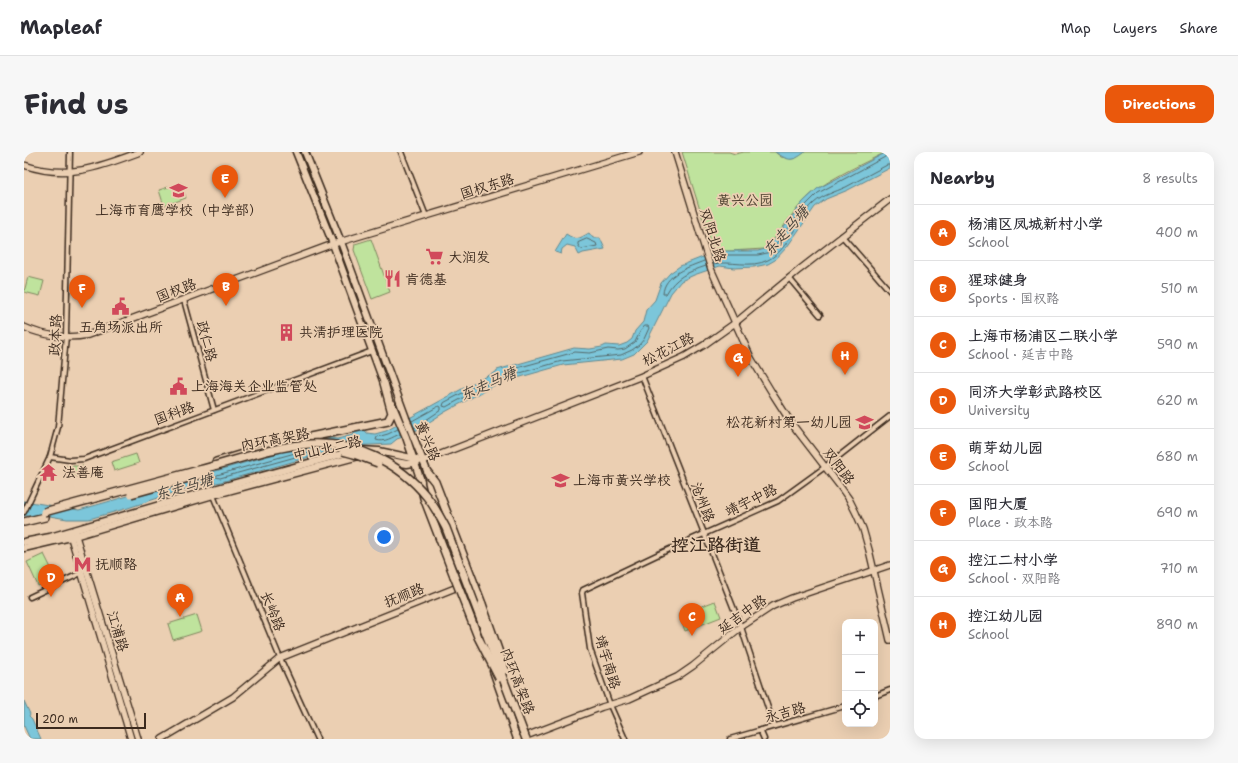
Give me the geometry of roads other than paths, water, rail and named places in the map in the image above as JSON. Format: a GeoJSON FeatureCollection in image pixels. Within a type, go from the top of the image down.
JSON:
{"type":"FeatureCollection","features":[{"type":"Feature","properties":{"kind":"highway"},"geometry":{"type":"LineString","coordinates":[[115,493],[256,450],[386,422],[392,415],[392,409],[384,382]]}},
{"type":"Feature","properties":{"kind":"highway","name":"内环高架路"},"geometry":{"type":"LineString","coordinates":[[24,517],[277,449],[310,444],[354,448],[371,454],[401,471],[420,489],[435,508],[446,528],[526,738]]}},
{"type":"Feature","properties":{"kind":"highway","name":"内环高架路"},"geometry":{"type":"LineString","coordinates":[[24,522],[291,451],[312,449],[336,450],[354,454],[379,463],[409,484],[420,495],[440,526],[499,678],[526,738]]}},
{"type":"Feature","properties":{"kind":"highway"},"geometry":{"type":"LineString","coordinates":[[428,473],[436,483],[482,604],[497,645],[518,716]]}},
{"type":"Feature","properties":{"kind":"highway"},"geometry":{"type":"LineString","coordinates":[[419,477],[427,505],[480,642],[499,678]]}},
{"type":"Feature","properties":{"kind":"main road","name":"黄兴路"},"geometry":{"type":"LineString","coordinates":[[296,152],[333,244],[384,382],[403,420]]}},
{"type":"Feature","properties":{"kind":"main road","name":"黄兴路"},"geometry":{"type":"LineString","coordinates":[[304,152],[341,242],[409,436],[419,477],[518,739]]}},
{"type":"Feature","properties":{"kind":"main road","name":"黄兴路"},"geometry":{"type":"LineString","coordinates":[[409,436],[428,473],[470,582],[526,738]]}},
{"type":"Feature","properties":{"kind":"main road","name":"中山北二路"},"geometry":{"type":"LineString","coordinates":[[24,548],[356,450],[379,451],[415,461],[423,461]]}},
{"type":"Feature","properties":{"kind":"main road","name":"中山北二路"},"geometry":{"type":"LineString","coordinates":[[24,542],[73,533]]}},
{"type":"Feature","properties":{"kind":"street","name":"政本路"},"geometry":{"type":"LineString","coordinates":[[24,512],[50,457],[58,427],[66,336],[70,152]]}},
{"type":"Feature","properties":{"kind":"street"},"geometry":{"type":"LineString","coordinates":[[24,165],[50,171],[70,172],[103,165],[140,152]]}},
{"type":"Feature","properties":{"kind":"street"},"geometry":{"type":"LineString","coordinates":[[401,152],[426,216]]}},
{"type":"Feature","properties":{"kind":"street","name":"国权东路"},"geometry":{"type":"LineString","coordinates":[[341,242],[639,152]]}},
{"type":"Feature","properties":{"kind":"street","name":"双阳北路"},"geometry":{"type":"LineString","coordinates":[[675,152],[706,255],[735,323]]}},
{"type":"Feature","properties":{"kind":"street","name":"松花江路"},"geometry":{"type":"LineString","coordinates":[[423,461],[642,376],[684,357],[735,323],[789,278],[890,199]]}},
{"type":"Feature","properties":{"kind":"street"},"geometry":{"type":"LineString","coordinates":[[842,236],[890,291]]}},
{"type":"Feature","properties":{"kind":"street","name":"国权路"},"geometry":{"type":"LineString","coordinates":[[24,327],[44,334],[76,337],[88,335],[341,242]]}},
{"type":"Feature","properties":{"kind":"street"},"geometry":{"type":"LineString","coordinates":[[789,278],[820,315]]}},
{"type":"Feature","properties":{"kind":"street","name":"政仁路"},"geometry":{"type":"LineString","coordinates":[[184,300],[214,410]]}},
{"type":"Feature","properties":{"kind":"street","name":"双阳路"},"geometry":{"type":"LineString","coordinates":[[735,323],[751,358],[774,396],[792,424],[849,499],[856,513],[863,529],[874,570],[890,640]]}},
{"type":"Feature","properties":{"kind":"street","name":"国科路"},"geometry":{"type":"LineString","coordinates":[[50,457],[70,460],[84,459],[372,351]]}},
{"type":"Feature","properties":{"kind":"street","name":"沧州路"},"geometry":{"type":"LineString","coordinates":[[642,376],[741,627],[774,726]]}},
{"type":"Feature","properties":{"kind":"street","name":"靖宇中路"},"geometry":{"type":"LineString","coordinates":[[585,589],[778,502],[890,416]]}},
{"type":"Feature","properties":{"kind":"street","name":"长岭路"},"geometry":{"type":"LineString","coordinates":[[212,492],[280,658],[317,739]]}},
{"type":"Feature","properties":{"kind":"street","name":"江浦路"},"geometry":{"type":"LineString","coordinates":[[73,533],[131,739]]}},
{"type":"Feature","properties":{"kind":"street","name":"江浦路"},"geometry":{"type":"LineString","coordinates":[[73,533],[138,739]]}},
{"type":"Feature","properties":{"kind":"street","name":"延吉中路"},"geometry":{"type":"LineString","coordinates":[[518,739],[526,738],[643,693],[677,677],[741,627],[773,606],[792,598],[890,565]]}},
{"type":"Feature","properties":{"kind":"street"},"geometry":{"type":"LineString","coordinates":[[30,597],[81,573]]}},
{"type":"Feature","properties":{"kind":"street","name":"抚顺路"},"geometry":{"type":"LineString","coordinates":[[162,739],[233,697],[280,658],[470,582]]}},
{"type":"Feature","properties":{"kind":"street","name":"靖宇南路"},"geometry":{"type":"LineString","coordinates":[[585,589],[582,593],[590,649],[610,705],[625,739]]}},
{"type":"Feature","properties":{"kind":"street"},"geometry":{"type":"LineString","coordinates":[[878,695],[890,690]]}},
{"type":"Feature","properties":{"kind":"street","name":"永吉路"},"geometry":{"type":"LineString","coordinates":[[730,739],[842,707]]}},
{"type":"Feature","properties":{"kind":"street"},"geometry":{"type":"LineString","coordinates":[[760,730],[764,739]]}},
{"type":"Feature","properties":{"kind":"water"},"geometry":{"type":"Polygon","coordinates":[[[775,152],[805,152],[797,158],[790,159],[775,152]]]}},
{"type":"Feature","properties":{"kind":"water","name":"东走马塘"},"geometry":{"type":"Polygon","coordinates":[[[887,152],[890,152],[890,168],[848,190],[826,199],[815,207],[787,247],[775,260],[768,264],[754,267],[734,268],[720,266],[681,281],[671,293],[647,341],[634,354],[622,359],[563,365],[517,378],[517,376],[506,379],[506,381],[493,386],[445,412],[409,435],[397,439],[391,444],[348,446],[221,482],[185,489],[89,519],[67,519],[44,515],[24,516],[24,501],[79,510],[331,438],[337,439],[353,435],[356,431],[364,429],[367,433],[375,434],[386,431],[469,385],[496,372],[497,370],[574,348],[590,349],[606,345],[619,346],[627,343],[632,339],[635,331],[643,322],[646,310],[655,300],[661,283],[670,273],[680,266],[713,253],[722,251],[758,251],[765,249],[776,238],[803,202],[817,189],[887,152]]]}},
{"type":"Feature","properties":{"kind":"water"},"geometry":{"type":"Polygon","coordinates":[[[589,233],[593,238],[600,238],[605,249],[579,255],[575,247],[567,245],[562,249],[561,254],[555,252],[566,234],[573,238],[578,238],[589,233]]]}},
{"type":"Feature","properties":{"kind":"water"},"geometry":{"type":"Polygon","coordinates":[[[24,701],[30,714],[29,716],[32,719],[41,739],[30,739],[24,726],[24,701]]]}},
{"type":"Feature","properties":{"kind":"place","name":"上海市育鹰学校（中学部）"},"geometry":{"type":"Point","coordinates":[179,190]}},
{"type":"Feature","properties":{"kind":"place","name":"萌芽幼儿园"},"geometry":{"type":"Point","coordinates":[225,198]}},
{"type":"Feature","properties":{"kind":"place","name":"大润发"},"geometry":{"type":"Point","coordinates":[435,257]}},
{"type":"Feature","properties":{"kind":"place","name":"肯德基"},"geometry":{"type":"Point","coordinates":[392,279]}},
{"type":"Feature","properties":{"kind":"place","name":"猩球健身"},"geometry":{"type":"Point","coordinates":[226,306]}},
{"type":"Feature","properties":{"kind":"place","name":"五角场派出所"},"geometry":{"type":"Point","coordinates":[121,307]}},
{"type":"Feature","properties":{"kind":"place","name":"国阳大厦"},"geometry":{"type":"Point","coordinates":[82,308]}},
{"type":"Feature","properties":{"kind":"place","name":"共清护理医院"},"geometry":{"type":"Point","coordinates":[286,332]}},
{"type":"Feature","properties":{"kind":"place","name":"控江幼儿园"},"geometry":{"type":"Point","coordinates":[845,375]}},
{"type":"Feature","properties":{"kind":"place","name":"控江二村小学"},"geometry":{"type":"Point","coordinates":[738,377]}},
{"type":"Feature","properties":{"kind":"place","name":"上海海关企业监管处"},"geometry":{"type":"Point","coordinates":[178,386]}},
{"type":"Feature","properties":{"kind":"place","name":"松花新村第一幼儿园"},"geometry":{"type":"Point","coordinates":[865,422]}},
{"type":"Feature","properties":{"kind":"place","name":"法善庵"},"geometry":{"type":"Point","coordinates":[49,472]}},
{"type":"Feature","properties":{"kind":"place","name":"上海市黄兴学校"},"geometry":{"type":"Point","coordinates":[560,480]}},
{"type":"Feature","properties":{"kind":"place","name":"抚顺路"},"geometry":{"type":"Point","coordinates":[82,564]}},
{"type":"Feature","properties":{"kind":"place","name":"同济大学彰武路校区"},"geometry":{"type":"Point","coordinates":[51,597]}},
{"type":"Feature","properties":{"kind":"place","name":"杨浦区凤城新村小学"},"geometry":{"type":"Point","coordinates":[180,617]}},
{"type":"Feature","properties":{"kind":"place","name":"上海市杨浦区二联小学"},"geometry":{"type":"Point","coordinates":[692,636]}},
{"type":"Feature","properties":{"kind":"district","name":"控江路街道"},"geometry":{"type":"Point","coordinates":[716,545]}},
{"type":"Feature","properties":{"kind":"park label","name":"黄兴公园"},"geometry":{"type":"Point","coordinates":[745,200]}}]}
